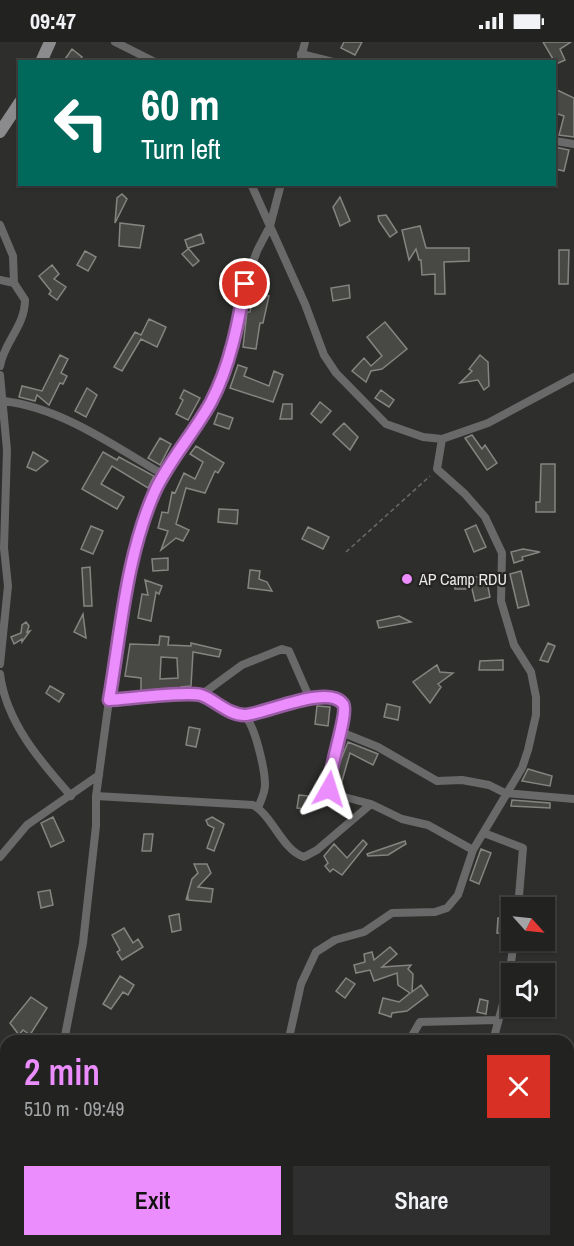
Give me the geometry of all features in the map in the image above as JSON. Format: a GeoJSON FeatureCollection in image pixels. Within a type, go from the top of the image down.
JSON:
{"type":"FeatureCollection","features":[{"type":"Feature","properties":{"kind":"street"},"geometry":{"type":"LineString","coordinates":[[42,60],[50,42]]}},
{"type":"Feature","properties":{"kind":"street"},"geometry":{"type":"LineString","coordinates":[[115,42],[150,60]]}},
{"type":"Feature","properties":{"kind":"street"},"geometry":{"type":"LineString","coordinates":[[305,42],[301,58],[317,60]]}},
{"type":"Feature","properties":{"kind":"street"},"geometry":{"type":"LineString","coordinates":[[0,132],[18,105]]}},
{"type":"Feature","properties":{"kind":"street"},"geometry":{"type":"LineString","coordinates":[[556,141],[574,144]]}},
{"type":"Feature","properties":{"kind":"street"},"geometry":{"type":"LineString","coordinates":[[252,186],[324,355],[336,373],[386,424],[423,437],[442,439],[488,423],[574,377]]}},
{"type":"Feature","properties":{"kind":"street"},"geometry":{"type":"LineString","coordinates":[[65,1035],[83,943],[96,826],[96,796],[109,700],[134,557],[148,510],[164,475],[196,428],[222,378],[238,326],[245,284],[257,251],[270,226],[280,186]]}},
{"type":"Feature","properties":{"kind":"street"},"geometry":{"type":"LineString","coordinates":[[0,225],[13,256],[14,282],[25,300],[25,310],[0,366]]}},
{"type":"Feature","properties":{"kind":"street"},"geometry":{"type":"LineString","coordinates":[[0,280],[14,282]]}},
{"type":"Feature","properties":{"kind":"street"},"geometry":{"type":"LineString","coordinates":[[0,375],[7,450],[2,549],[8,586],[0,664]]}},
{"type":"Feature","properties":{"kind":"street"},"geometry":{"type":"LineString","coordinates":[[4,401],[30,405],[66,419],[164,475]]}},
{"type":"Feature","properties":{"kind":"street"},"geometry":{"type":"LineString","coordinates":[[290,1035],[301,984],[316,952],[335,940],[364,932],[392,913],[435,912],[447,908],[459,895],[473,850],[522,768],[528,750],[536,715],[536,697],[531,672],[514,645],[501,601],[502,554],[495,536],[465,494],[437,469],[442,439]]}},
{"type":"Feature","properties":{"kind":"street"},"geometry":{"type":"LineString","coordinates":[[109,700],[201,695],[242,665],[282,649],[289,651],[310,699]]}},
{"type":"Feature","properties":{"kind":"street"},"geometry":{"type":"LineString","coordinates":[[0,674],[3,692],[15,723],[44,765],[71,796]]}},
{"type":"Feature","properties":{"kind":"street"},"geometry":{"type":"LineString","coordinates":[[201,695],[225,709],[244,715],[310,699],[331,697],[343,704],[345,714],[333,753],[329,789],[344,797],[371,804],[402,819],[428,825],[473,850]]}},
{"type":"Feature","properties":{"kind":"street"},"geometry":{"type":"LineString","coordinates":[[244,715],[251,723],[264,771],[264,792],[258,808]]}},
{"type":"Feature","properties":{"kind":"street"},"geometry":{"type":"LineString","coordinates":[[341,732],[378,747],[437,781],[476,782],[489,785],[505,793],[574,799]]}},
{"type":"Feature","properties":{"kind":"street"},"geometry":{"type":"LineString","coordinates":[[0,857],[27,825],[99,775]]}},
{"type":"Feature","properties":{"kind":"street"},"geometry":{"type":"LineString","coordinates":[[96,796],[179,798],[249,804],[262,810],[293,851],[304,857],[317,850],[371,804]]}},
{"type":"Feature","properties":{"kind":"street"},"geometry":{"type":"LineString","coordinates":[[484,833],[523,848],[519,897]]}},
{"type":"Feature","properties":{"kind":"street"},"geometry":{"type":"LineString","coordinates":[[494,1035],[508,985],[513,951]]}},
{"type":"Feature","properties":{"kind":"street"},"geometry":{"type":"LineString","coordinates":[[412,1035],[420,1022],[497,1020]]}},
{"type":"Feature","properties":{"kind":"path"},"geometry":{"type":"LineString","coordinates":[[346,552],[437,469]]}},
{"type":"Feature","properties":{"kind":"building"},"geometry":{"type":"Polygon","coordinates":[[[344,42],[362,42],[355,55],[341,48],[344,42]]]}},
{"type":"Feature","properties":{"kind":"building"},"geometry":{"type":"Polygon","coordinates":[[[543,42],[571,42],[560,49],[565,60],[556,64],[556,60],[554,60],[543,42]]]}},
{"type":"Feature","properties":{"kind":"building"},"geometry":{"type":"Polygon","coordinates":[[[72,49],[82,57],[80,60],[64,60],[72,49]]]}},
{"type":"Feature","properties":{"kind":"building"},"geometry":{"type":"Polygon","coordinates":[[[556,89],[574,98],[574,137],[559,135],[564,116],[556,113],[556,89]]]}},
{"type":"Feature","properties":{"kind":"building"},"geometry":{"type":"Polygon","coordinates":[[[556,147],[569,150],[564,171],[556,169],[556,147]]]}},
{"type":"Feature","properties":{"kind":"building"},"geometry":{"type":"Polygon","coordinates":[[[122,194],[127,199],[115,223],[117,198],[122,194]]]}},
{"type":"Feature","properties":{"kind":"building"},"geometry":{"type":"Polygon","coordinates":[[[340,197],[350,221],[340,226],[333,207],[340,197]]]}},
{"type":"Feature","properties":{"kind":"building"},"geometry":{"type":"Polygon","coordinates":[[[386,215],[397,232],[390,237],[378,216],[386,215]]]}},
{"type":"Feature","properties":{"kind":"building"},"geometry":{"type":"Polygon","coordinates":[[[120,223],[144,226],[140,248],[119,246],[120,223]]]}},
{"type":"Feature","properties":{"kind":"building"},"geometry":{"type":"Polygon","coordinates":[[[420,226],[426,248],[469,248],[469,261],[444,262],[445,294],[435,294],[435,274],[422,275],[421,260],[419,260],[416,249],[409,260],[402,230],[420,226]]]}},
{"type":"Feature","properties":{"kind":"building"},"geometry":{"type":"Polygon","coordinates":[[[201,234],[204,243],[188,248],[199,261],[193,266],[182,254],[188,249],[185,240],[201,234]]]}},
{"type":"Feature","properties":{"kind":"building"},"geometry":{"type":"Polygon","coordinates":[[[559,250],[569,250],[568,284],[559,284],[559,250]]]}},
{"type":"Feature","properties":{"kind":"building"},"geometry":{"type":"Polygon","coordinates":[[[85,251],[96,257],[88,271],[77,265],[85,251]]]}},
{"type":"Feature","properties":{"kind":"building"},"geometry":{"type":"Polygon","coordinates":[[[52,265],[59,274],[54,279],[66,287],[57,300],[49,294],[51,291],[39,276],[52,265]]]}},
{"type":"Feature","properties":{"kind":"building"},"geometry":{"type":"Polygon","coordinates":[[[257,270],[266,272],[262,295],[269,296],[263,323],[260,323],[256,349],[243,347],[247,312],[250,312],[257,270]]]}},
{"type":"Feature","properties":{"kind":"building"},"geometry":{"type":"Polygon","coordinates":[[[349,285],[350,298],[333,301],[331,288],[349,285]]]}},
{"type":"Feature","properties":{"kind":"building"},"geometry":{"type":"Polygon","coordinates":[[[149,319],[166,327],[157,347],[141,339],[122,371],[114,367],[135,332],[141,335],[149,319]]]}},
{"type":"Feature","properties":{"kind":"building"},"geometry":{"type":"Polygon","coordinates":[[[385,322],[407,349],[382,369],[371,371],[366,382],[352,371],[364,358],[371,366],[382,356],[367,337],[385,322]]]}},
{"type":"Feature","properties":{"kind":"building"},"geometry":{"type":"Polygon","coordinates":[[[60,355],[68,359],[61,373],[67,376],[63,384],[60,383],[49,405],[37,395],[35,401],[19,397],[22,386],[42,391],[60,355]]]}},
{"type":"Feature","properties":{"kind":"building"},"geometry":{"type":"Polygon","coordinates":[[[480,355],[488,362],[489,386],[484,390],[478,380],[460,383],[472,371],[469,369],[480,355]]]}},
{"type":"Feature","properties":{"kind":"building"},"geometry":{"type":"Polygon","coordinates":[[[238,365],[247,368],[244,376],[269,386],[274,371],[283,375],[273,402],[230,388],[238,365]]]}},
{"type":"Feature","properties":{"kind":"building"},"geometry":{"type":"Polygon","coordinates":[[[87,388],[97,395],[86,417],[75,411],[87,388]]]}},
{"type":"Feature","properties":{"kind":"building"},"geometry":{"type":"Polygon","coordinates":[[[184,390],[200,398],[188,420],[176,414],[183,400],[180,398],[184,390]]]}},
{"type":"Feature","properties":{"kind":"building"},"geometry":{"type":"Polygon","coordinates":[[[381,390],[394,400],[389,407],[375,398],[381,390]]]}},
{"type":"Feature","properties":{"kind":"building"},"geometry":{"type":"Polygon","coordinates":[[[320,402],[331,411],[321,423],[311,414],[320,402]]]}},
{"type":"Feature","properties":{"kind":"building"},"geometry":{"type":"Polygon","coordinates":[[[283,404],[292,404],[292,419],[280,419],[283,404]]]}},
{"type":"Feature","properties":{"kind":"building"},"geometry":{"type":"Polygon","coordinates":[[[218,413],[233,418],[229,429],[214,424],[218,413]]]}},
{"type":"Feature","properties":{"kind":"building"},"geometry":{"type":"Polygon","coordinates":[[[344,423],[358,437],[350,450],[333,434],[344,423]]]}},
{"type":"Feature","properties":{"kind":"building"},"geometry":{"type":"Polygon","coordinates":[[[472,435],[482,449],[485,445],[497,463],[487,470],[465,438],[472,435]]]}},
{"type":"Feature","properties":{"kind":"building"},"geometry":{"type":"Polygon","coordinates":[[[160,438],[171,444],[160,465],[148,458],[160,438]]]}},
{"type":"Feature","properties":{"kind":"building"},"geometry":{"type":"Polygon","coordinates":[[[196,446],[224,463],[218,473],[215,471],[205,493],[186,488],[176,524],[189,530],[183,541],[176,538],[161,550],[168,531],[158,528],[162,512],[168,513],[172,492],[175,493],[184,473],[195,479],[203,462],[190,454],[196,446]]]}},
{"type":"Feature","properties":{"kind":"building"},"geometry":{"type":"Polygon","coordinates":[[[33,452],[48,461],[36,471],[27,467],[33,452]]]}},
{"type":"Feature","properties":{"kind":"building"},"geometry":{"type":"Polygon","coordinates":[[[103,452],[117,460],[119,457],[154,476],[148,488],[112,466],[101,484],[124,497],[117,509],[82,489],[103,452]]]}},
{"type":"Feature","properties":{"kind":"building"},"geometry":{"type":"Polygon","coordinates":[[[541,464],[555,464],[555,512],[536,512],[536,502],[540,502],[541,464]]]}},
{"type":"Feature","properties":{"kind":"building"},"geometry":{"type":"Polygon","coordinates":[[[219,509],[238,510],[237,524],[218,522],[219,509]]]}},
{"type":"Feature","properties":{"kind":"building"},"geometry":{"type":"Polygon","coordinates":[[[476,525],[486,547],[474,552],[465,530],[476,525]]]}},
{"type":"Feature","properties":{"kind":"building"},"geometry":{"type":"Polygon","coordinates":[[[91,526],[103,531],[93,554],[81,549],[91,526]]]}},
{"type":"Feature","properties":{"kind":"building"},"geometry":{"type":"Polygon","coordinates":[[[308,527],[329,537],[323,549],[302,539],[308,527]]]}},
{"type":"Feature","properties":{"kind":"building"},"geometry":{"type":"Polygon","coordinates":[[[523,549],[540,552],[522,557],[523,560],[514,563],[511,552],[523,549]]]}},
{"type":"Feature","properties":{"kind":"building"},"geometry":{"type":"Polygon","coordinates":[[[168,558],[168,570],[153,571],[152,559],[168,558]]]}},
{"type":"Feature","properties":{"kind":"building"},"geometry":{"type":"Polygon","coordinates":[[[90,567],[92,606],[84,606],[82,568],[90,567]]]}},
{"type":"Feature","properties":{"kind":"building"},"geometry":{"type":"Polygon","coordinates":[[[250,570],[260,571],[259,579],[267,582],[272,591],[248,588],[250,570]]]}},
{"type":"Feature","properties":{"kind":"building"},"geometry":{"type":"Polygon","coordinates":[[[521,571],[529,605],[518,608],[510,574],[521,571]]]}},
{"type":"Feature","properties":{"kind":"building"},"geometry":{"type":"Polygon","coordinates":[[[455,577],[486,577],[490,597],[475,601],[472,589],[455,589],[455,577]]]}},
{"type":"Feature","properties":{"kind":"building"},"geometry":{"type":"Polygon","coordinates":[[[145,580],[162,586],[159,594],[156,592],[151,621],[138,618],[142,594],[148,595],[145,580]]]}},
{"type":"Feature","properties":{"kind":"building"},"geometry":{"type":"Polygon","coordinates":[[[83,614],[86,638],[74,632],[83,614]]]}},
{"type":"Feature","properties":{"kind":"building"},"geometry":{"type":"Polygon","coordinates":[[[399,616],[411,622],[379,628],[377,621],[399,616]]]}},
{"type":"Feature","properties":{"kind":"building"},"geometry":{"type":"Polygon","coordinates":[[[26,622],[29,626],[27,632],[30,631],[22,642],[22,639],[14,644],[11,637],[21,633],[22,625],[26,622]]]}},
{"type":"Feature","properties":{"kind":"building"},"geometry":{"type":"Polygon","coordinates":[[[160,636],[169,637],[168,645],[191,646],[191,643],[221,650],[219,657],[193,652],[191,686],[181,687],[181,690],[141,692],[141,678],[125,676],[130,644],[159,645],[160,636]],[[161,657],[160,679],[178,678],[177,658],[161,657]]]}},
{"type":"Feature","properties":{"kind":"building"},"geometry":{"type":"Polygon","coordinates":[[[548,643],[555,646],[548,662],[540,660],[548,643]]]}},
{"type":"Feature","properties":{"kind":"building"},"geometry":{"type":"Polygon","coordinates":[[[503,660],[503,670],[479,670],[480,661],[503,660]]]}},
{"type":"Feature","properties":{"kind":"building"},"geometry":{"type":"Polygon","coordinates":[[[437,665],[440,672],[453,673],[438,684],[441,687],[430,703],[413,682],[437,665]]]}},
{"type":"Feature","properties":{"kind":"building"},"geometry":{"type":"Polygon","coordinates":[[[50,686],[64,694],[59,702],[46,693],[50,686]]]}},
{"type":"Feature","properties":{"kind":"building"},"geometry":{"type":"Polygon","coordinates":[[[387,704],[400,707],[398,720],[384,717],[387,704]]]}},
{"type":"Feature","properties":{"kind":"building"},"geometry":{"type":"Polygon","coordinates":[[[317,706],[330,707],[328,726],[315,724],[317,706]]]}},
{"type":"Feature","properties":{"kind":"building"},"geometry":{"type":"Polygon","coordinates":[[[189,727],[200,729],[196,747],[186,745],[189,727]]]}},
{"type":"Feature","properties":{"kind":"building"},"geometry":{"type":"Polygon","coordinates":[[[348,742],[378,754],[373,765],[350,753],[340,788],[335,785],[336,772],[348,742]]]}},
{"type":"Feature","properties":{"kind":"building"},"geometry":{"type":"Polygon","coordinates":[[[528,769],[552,776],[550,786],[522,781],[528,769]]]}},
{"type":"Feature","properties":{"kind":"building"},"geometry":{"type":"Polygon","coordinates":[[[299,795],[308,796],[306,809],[297,808],[299,795]]]}},
{"type":"Feature","properties":{"kind":"building"},"geometry":{"type":"Polygon","coordinates":[[[512,800],[550,803],[550,808],[511,806],[512,800]]]}},
{"type":"Feature","properties":{"kind":"building"},"geometry":{"type":"Polygon","coordinates":[[[53,817],[64,841],[51,847],[41,823],[53,817]]]}},
{"type":"Feature","properties":{"kind":"building"},"geometry":{"type":"Polygon","coordinates":[[[212,817],[224,824],[214,851],[207,848],[214,828],[208,825],[206,820],[212,817]]]}},
{"type":"Feature","properties":{"kind":"building"},"geometry":{"type":"Polygon","coordinates":[[[144,834],[153,834],[151,851],[142,851],[144,834]]]}},
{"type":"Feature","properties":{"kind":"building"},"geometry":{"type":"Polygon","coordinates":[[[363,840],[367,844],[342,875],[333,869],[330,872],[325,866],[328,863],[324,856],[334,844],[347,858],[363,840]]]}},
{"type":"Feature","properties":{"kind":"building"},"geometry":{"type":"Polygon","coordinates":[[[405,841],[406,844],[388,855],[368,856],[367,854],[405,841]]]}},
{"type":"Feature","properties":{"kind":"building"},"geometry":{"type":"Polygon","coordinates":[[[481,849],[491,853],[479,884],[470,880],[481,849]]]}},
{"type":"Feature","properties":{"kind":"building"},"geometry":{"type":"Polygon","coordinates":[[[194,864],[207,864],[211,873],[198,887],[213,889],[211,902],[188,900],[188,897],[186,900],[192,879],[198,873],[194,864]]]}},
{"type":"Feature","properties":{"kind":"building"},"geometry":{"type":"Polygon","coordinates":[[[50,890],[53,905],[41,908],[38,892],[50,890]]]}},
{"type":"Feature","properties":{"kind":"building"},"geometry":{"type":"Polygon","coordinates":[[[179,914],[181,930],[172,932],[169,916],[179,914]]]}},
{"type":"Feature","properties":{"kind":"building"},"geometry":{"type":"Polygon","coordinates":[[[498,918],[501,918],[501,933],[497,933],[498,918]]]}},
{"type":"Feature","properties":{"kind":"building"},"geometry":{"type":"Polygon","coordinates":[[[124,928],[133,943],[138,939],[143,947],[122,960],[117,952],[120,950],[112,935],[124,928]]]}},
{"type":"Feature","properties":{"kind":"building"},"geometry":{"type":"Polygon","coordinates":[[[390,947],[397,954],[382,967],[411,965],[408,969],[413,974],[412,992],[421,985],[428,995],[407,1011],[392,1013],[391,1017],[379,1013],[383,998],[399,1002],[410,993],[398,985],[397,973],[374,981],[370,970],[356,973],[354,965],[365,962],[364,954],[372,952],[374,960],[390,947]]]}},
{"type":"Feature","properties":{"kind":"building"},"geometry":{"type":"Polygon","coordinates":[[[120,976],[134,985],[128,995],[123,992],[111,1009],[103,1004],[120,976]]]}},
{"type":"Feature","properties":{"kind":"building"},"geometry":{"type":"Polygon","coordinates":[[[346,978],[355,984],[345,998],[336,991],[346,978]]]}},
{"type":"Feature","properties":{"kind":"building"},"geometry":{"type":"Polygon","coordinates":[[[31,997],[47,1008],[30,1035],[23,1030],[19,1035],[10,1023],[31,997]]]}},
{"type":"Feature","properties":{"kind":"building"},"geometry":{"type":"Polygon","coordinates":[[[480,999],[488,1001],[486,1014],[477,1012],[480,999]]]}},
{"type":"Feature","properties":{"kind":"place","name":"AP Camp RDU"},"geometry":{"type":"Point","coordinates":[407,579]}},
{"type":"Feature","properties":{"kind":"route"},"geometry":{"type":"LineString","coordinates":[[245,284],[238,326],[222,378],[196,428],[155,491],[141,531],[128,583],[109,700],[201,695],[212,703],[244,715],[310,699],[331,697],[339,700],[343,704],[345,714],[333,753],[329,789]]}}]}
